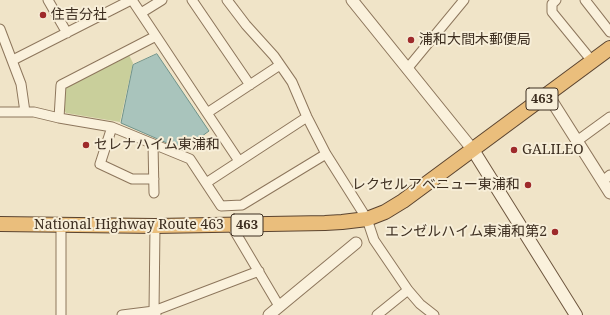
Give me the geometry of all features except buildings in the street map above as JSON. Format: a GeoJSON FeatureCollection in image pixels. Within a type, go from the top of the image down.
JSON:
{"type":"FeatureCollection","features":[{"type":"Feature","properties":{"kind":"highway","name":"National Highway Route 463"},"geometry":{"type":"LineString","coordinates":[[0,224],[155,226],[231,225],[325,223],[367,219],[385,212],[403,201],[610,48]]}},
{"type":"Feature","properties":{"kind":"main road"},"geometry":{"type":"LineString","coordinates":[[473,150],[576,315]]}},
{"type":"Feature","properties":{"kind":"street"},"geometry":{"type":"LineString","coordinates":[[48,0],[67,33]]}},
{"type":"Feature","properties":{"kind":"street"},"geometry":{"type":"LineString","coordinates":[[13,60],[131,0],[239,161]]}},
{"type":"Feature","properties":{"kind":"street"},"geometry":{"type":"LineString","coordinates":[[141,13],[162,0]]}},
{"type":"Feature","properties":{"kind":"street"},"geometry":{"type":"LineString","coordinates":[[192,0],[250,85]]}},
{"type":"Feature","properties":{"kind":"street"},"geometry":{"type":"LineString","coordinates":[[227,0],[274,56],[292,82],[307,117],[326,154],[367,219],[374,240],[408,290],[420,304],[434,315]]}},
{"type":"Feature","properties":{"kind":"street"},"geometry":{"type":"LineString","coordinates":[[352,0],[473,150]]}},
{"type":"Feature","properties":{"kind":"street"},"geometry":{"type":"LineString","coordinates":[[407,69],[464,0]]}},
{"type":"Feature","properties":{"kind":"street"},"geometry":{"type":"LineString","coordinates":[[556,0],[552,4],[552,12],[592,61]]}},
{"type":"Feature","properties":{"kind":"street"},"geometry":{"type":"LineString","coordinates":[[585,0],[610,32]]}},
{"type":"Feature","properties":{"kind":"street"},"geometry":{"type":"LineString","coordinates":[[0,29],[21,84],[25,112]]}},
{"type":"Feature","properties":{"kind":"street"},"geometry":{"type":"LineString","coordinates":[[58,118],[61,85],[156,36]]}},
{"type":"Feature","properties":{"kind":"street"},"geometry":{"type":"LineString","coordinates":[[207,113],[280,65]]}},
{"type":"Feature","properties":{"kind":"street"},"geometry":{"type":"LineString","coordinates":[[548,95],[577,141],[606,178],[610,192]]}},
{"type":"Feature","properties":{"kind":"street"},"geometry":{"type":"LineString","coordinates":[[0,112],[34,112],[58,118],[112,127],[190,159],[222,206],[242,206],[326,154]]}},
{"type":"Feature","properties":{"kind":"street"},"geometry":{"type":"LineString","coordinates":[[206,182],[307,117]]}},
{"type":"Feature","properties":{"kind":"street"},"geometry":{"type":"LineString","coordinates":[[577,141],[610,117]]}},
{"type":"Feature","properties":{"kind":"street"},"geometry":{"type":"LineString","coordinates":[[112,127],[100,164],[132,179],[154,179]]}},
{"type":"Feature","properties":{"kind":"street"},"geometry":{"type":"LineString","coordinates":[[153,144],[154,193]]}},
{"type":"Feature","properties":{"kind":"street"},"geometry":{"type":"LineString","coordinates":[[61,225],[62,315]]}},
{"type":"Feature","properties":{"kind":"street"},"geometry":{"type":"LineString","coordinates":[[231,225],[279,306]]}},
{"type":"Feature","properties":{"kind":"street"},"geometry":{"type":"LineString","coordinates":[[155,226],[156,313]]}},
{"type":"Feature","properties":{"kind":"street"},"geometry":{"type":"LineString","coordinates":[[269,315],[356,243]]}},
{"type":"Feature","properties":{"kind":"street"},"geometry":{"type":"LineString","coordinates":[[122,315],[156,313],[259,271]]}},
{"type":"Feature","properties":{"kind":"street"},"geometry":{"type":"LineString","coordinates":[[377,315],[408,290]]}},
{"type":"Feature","properties":{"kind":"green space"},"geometry":{"type":"Polygon","coordinates":[[[129,55],[133,63],[120,122],[66,113],[64,110],[65,90],[68,85],[129,55]]]}},
{"type":"Feature","properties":{"kind":"water"},"geometry":{"type":"Polygon","coordinates":[[[157,54],[209,131],[183,150],[121,123],[133,65],[157,54]]]}},
{"type":"Feature","properties":{"kind":"place","name":"住吉分社"},"geometry":{"type":"Point","coordinates":[43,15]}},
{"type":"Feature","properties":{"kind":"place","name":"浦和大間木郵便局"},"geometry":{"type":"Point","coordinates":[411,40]}},
{"type":"Feature","properties":{"kind":"place","name":"セレナハイム東浦和"},"geometry":{"type":"Point","coordinates":[86,145]}},
{"type":"Feature","properties":{"kind":"place","name":"GALILEO"},"geometry":{"type":"Point","coordinates":[514,150]}},
{"type":"Feature","properties":{"kind":"place","name":"レクセルアベニュー東浦和"},"geometry":{"type":"Point","coordinates":[528,185]}},
{"type":"Feature","properties":{"kind":"place","name":"エンゼルハイム東浦和第2"},"geometry":{"type":"Point","coordinates":[555,232]}}]}
